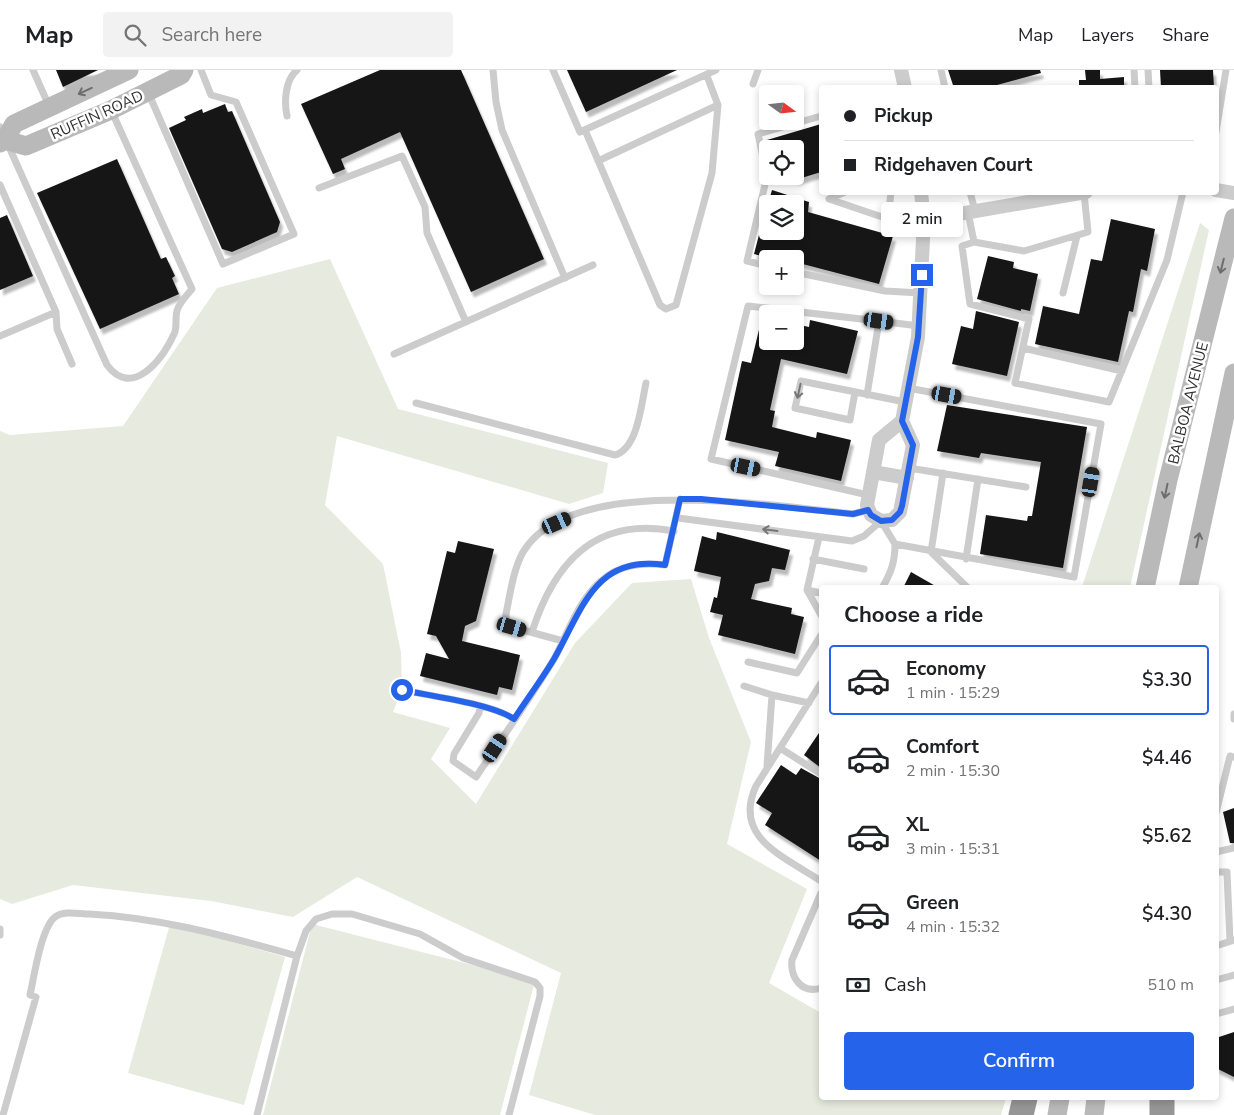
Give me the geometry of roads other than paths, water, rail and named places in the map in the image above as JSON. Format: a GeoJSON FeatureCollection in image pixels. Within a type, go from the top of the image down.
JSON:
{"type":"FeatureCollection","features":[{"type":"Feature","properties":{"kind":"highway"},"geometry":{"type":"LineString","coordinates":[[1021,1115],[1025,1100]]}},
{"type":"Feature","properties":{"kind":"highway"},"geometry":{"type":"LineString","coordinates":[[1162,1100],[1162,1115]]}},
{"type":"Feature","properties":{"kind":"main road","name":"RUFFIN ROAD"},"geometry":{"type":"LineString","coordinates":[[129,70],[14,124],[2,137],[26,146],[111,110],[181,75],[184,70]]}},
{"type":"Feature","properties":{"kind":"main road","name":"BALBOA AVENUE"},"geometry":{"type":"LineString","coordinates":[[1146,585],[1168,480],[1234,218]]}},
{"type":"Feature","properties":{"kind":"main road"},"geometry":{"type":"LineString","coordinates":[[1189,585],[1234,373]]}},
{"type":"Feature","properties":{"kind":"main road"},"geometry":{"type":"LineString","coordinates":[[1058,1115],[1060,1100]]}},
{"type":"Feature","properties":{"kind":"main road"},"geometry":{"type":"LineString","coordinates":[[1094,1115],[1096,1100]]}},
{"type":"Feature","properties":{"kind":"street"},"geometry":{"type":"LineString","coordinates":[[901,70],[904,85]]}},
{"type":"Feature","properties":{"kind":"street"},"geometry":{"type":"LineString","coordinates":[[1219,190],[1234,193]]}},
{"type":"Feature","properties":{"kind":"street"},"geometry":{"type":"LineString","coordinates":[[902,421],[879,440],[868,495],[868,510],[871,515],[881,521],[892,520],[900,512],[913,445],[902,421],[919,326],[924,220],[921,195]]}},
{"type":"Feature","properties":{"kind":"street"},"geometry":{"type":"LineString","coordinates":[[924,220],[1069,195]]}},
{"type":"Feature","properties":{"kind":"street"},"geometry":{"type":"LineString","coordinates":[[873,472],[908,473]]}},
{"type":"Feature","properties":{"kind":"lane"},"geometry":{"type":"LineString","coordinates":[[33,70],[50,107]]}},
{"type":"Feature","properties":{"kind":"lane"},"geometry":{"type":"LineString","coordinates":[[148,92],[222,264],[294,234],[236,102],[211,95],[201,70]]}},
{"type":"Feature","properties":{"kind":"lane"},"geometry":{"type":"LineString","coordinates":[[287,116],[287,91],[291,77],[297,70]]}},
{"type":"Feature","properties":{"kind":"lane"},"geometry":{"type":"LineString","coordinates":[[493,70],[496,102],[502,130],[565,278]]}},
{"type":"Feature","properties":{"kind":"lane"},"geometry":{"type":"LineString","coordinates":[[553,70],[580,132],[707,76],[716,70]]}},
{"type":"Feature","properties":{"kind":"lane"},"geometry":{"type":"LineString","coordinates":[[753,84],[758,70]]}},
{"type":"Feature","properties":{"kind":"lane"},"geometry":{"type":"LineString","coordinates":[[941,70],[944,85]]}},
{"type":"Feature","properties":{"kind":"lane"},"geometry":{"type":"LineString","coordinates":[[1134,70],[1135,85]]}},
{"type":"Feature","properties":{"kind":"lane"},"geometry":{"type":"LineString","coordinates":[[1148,70],[1149,85]]}},
{"type":"Feature","properties":{"kind":"lane"},"geometry":{"type":"LineString","coordinates":[[1219,113],[1226,70]]}},
{"type":"Feature","properties":{"kind":"lane"},"geometry":{"type":"LineString","coordinates":[[586,130],[660,305],[666,309],[671,308],[676,305],[712,173],[718,106],[707,76]]}},
{"type":"Feature","properties":{"kind":"lane"},"geometry":{"type":"LineString","coordinates":[[598,161],[718,106]]}},
{"type":"Feature","properties":{"kind":"lane"},"geometry":{"type":"LineString","coordinates":[[2,137],[107,365],[114,375],[124,379],[134,378],[142,375],[151,367],[176,333],[177,309],[192,289],[111,110]]}},
{"type":"Feature","properties":{"kind":"lane"},"geometry":{"type":"LineString","coordinates":[[759,264],[747,261],[768,176],[758,134],[819,117]]}},
{"type":"Feature","properties":{"kind":"lane"},"geometry":{"type":"LineString","coordinates":[[319,188],[402,156],[425,207],[428,237],[466,322]]}},
{"type":"Feature","properties":{"kind":"lane"},"geometry":{"type":"LineString","coordinates":[[0,185],[2,194],[56,312],[57,330],[72,364]]}},
{"type":"Feature","properties":{"kind":"lane"},"geometry":{"type":"LineString","coordinates":[[838,195],[829,199],[888,219],[924,220]]}},
{"type":"Feature","properties":{"kind":"lane"},"geometry":{"type":"LineString","coordinates":[[888,219],[891,195]]}},
{"type":"Feature","properties":{"kind":"lane"},"geometry":{"type":"LineString","coordinates":[[970,195],[974,242]]}},
{"type":"Feature","properties":{"kind":"lane"},"geometry":{"type":"LineString","coordinates":[[1080,195],[1088,232],[1024,251],[974,242],[962,246],[970,304],[1030,319],[1015,383],[1109,402],[1167,260],[1182,195]]}},
{"type":"Feature","properties":{"kind":"lane"},"geometry":{"type":"LineString","coordinates":[[1063,293],[1076,236]]}},
{"type":"Feature","properties":{"kind":"lane"},"geometry":{"type":"LineString","coordinates":[[394,354],[592,265]]}},
{"type":"Feature","properties":{"kind":"lane"},"geometry":{"type":"LineString","coordinates":[[804,274],[885,291],[921,293]]}},
{"type":"Feature","properties":{"kind":"lane"},"geometry":{"type":"LineString","coordinates":[[868,495],[711,459],[748,306],[919,326]]}},
{"type":"Feature","properties":{"kind":"lane"},"geometry":{"type":"LineString","coordinates":[[0,336],[56,312]]}},
{"type":"Feature","properties":{"kind":"lane"},"geometry":{"type":"LineString","coordinates":[[867,395],[879,321]]}},
{"type":"Feature","properties":{"kind":"lane"},"geometry":{"type":"LineString","coordinates":[[1023,348],[1122,371]]}},
{"type":"Feature","properties":{"kind":"lane"},"geometry":{"type":"LineString","coordinates":[[856,392],[850,420],[795,408],[801,381],[856,392],[867,395],[905,402]]}},
{"type":"Feature","properties":{"kind":"lane"},"geometry":{"type":"LineString","coordinates":[[416,403],[615,455],[625,451],[633,439],[646,383]]}},
{"type":"Feature","properties":{"kind":"lane"},"geometry":{"type":"LineString","coordinates":[[895,544],[1074,578],[1101,424],[908,388]]}},
{"type":"Feature","properties":{"kind":"lane"},"geometry":{"type":"LineString","coordinates":[[908,473],[943,473],[1026,487]]}},
{"type":"Feature","properties":{"kind":"lane"},"geometry":{"type":"LineString","coordinates":[[931,552],[943,473]]}},
{"type":"Feature","properties":{"kind":"lane"},"geometry":{"type":"LineString","coordinates":[[966,559],[978,479]]}},
{"type":"Feature","properties":{"kind":"lane"},"geometry":{"type":"LineString","coordinates":[[563,641],[512,627],[506,621],[506,614],[519,561],[533,540],[557,523],[573,516],[630,503],[680,499],[701,499],[853,514],[868,510]]}},
{"type":"Feature","properties":{"kind":"lane"},"geometry":{"type":"LineString","coordinates":[[480,707],[479,713],[454,754],[453,761],[476,777],[563,641],[584,600],[602,579],[632,566],[652,563],[665,565],[678,518],[680,499]]}},
{"type":"Feature","properties":{"kind":"lane"},"geometry":{"type":"LineString","coordinates":[[678,518],[852,541],[864,536],[881,521],[895,544],[895,560],[884,585]]}},
{"type":"Feature","properties":{"kind":"lane"},"geometry":{"type":"LineString","coordinates":[[532,632],[540,609],[557,576],[583,550],[606,536],[624,531],[648,528],[674,531]]}},
{"type":"Feature","properties":{"kind":"lane"},"geometry":{"type":"LineString","coordinates":[[819,537],[807,590],[819,611]]}},
{"type":"Feature","properties":{"kind":"lane"},"geometry":{"type":"LineString","coordinates":[[931,552],[965,585]]}},
{"type":"Feature","properties":{"kind":"lane"},"geometry":{"type":"LineString","coordinates":[[814,559],[864,569]]}},
{"type":"Feature","properties":{"kind":"lane"},"geometry":{"type":"LineString","coordinates":[[807,590],[819,593]]}},
{"type":"Feature","properties":{"kind":"lane"},"geometry":{"type":"LineString","coordinates":[[748,662],[797,673],[819,638]]}},
{"type":"Feature","properties":{"kind":"lane"},"geometry":{"type":"LineString","coordinates":[[744,686],[809,703]]}},
{"type":"Feature","properties":{"kind":"lane"},"geometry":{"type":"LineString","coordinates":[[819,686],[766,769],[750,798],[748,812],[751,826],[758,838],[819,880]]}},
{"type":"Feature","properties":{"kind":"lane"},"geometry":{"type":"LineString","coordinates":[[402,690],[480,707],[508,715],[514,719]]}},
{"type":"Feature","properties":{"kind":"lane"},"geometry":{"type":"LineString","coordinates":[[766,769],[772,694]]}},
{"type":"Feature","properties":{"kind":"lane"},"geometry":{"type":"LineString","coordinates":[[1234,714],[1234,719]]}},
{"type":"Feature","properties":{"kind":"lane"},"geometry":{"type":"LineString","coordinates":[[780,748],[819,773]]}},
{"type":"Feature","properties":{"kind":"lane"},"geometry":{"type":"LineString","coordinates":[[1219,801],[1230,756],[1234,757]]}},
{"type":"Feature","properties":{"kind":"lane"},"geometry":{"type":"LineString","coordinates":[[1219,851],[1234,848]]}},
{"type":"Feature","properties":{"kind":"lane"},"geometry":{"type":"LineString","coordinates":[[1219,872],[1227,872],[1232,941],[1219,945]]}},
{"type":"Feature","properties":{"kind":"lane"},"geometry":{"type":"LineString","coordinates":[[819,898],[792,960],[791,968],[797,982],[803,987],[819,988]]}},
{"type":"Feature","properties":{"kind":"lane"},"geometry":{"type":"LineString","coordinates":[[3,1115],[36,997],[30,995],[48,927],[56,916],[68,913],[143,918],[211,932],[296,956]]}},
{"type":"Feature","properties":{"kind":"lane"},"geometry":{"type":"LineString","coordinates":[[257,1115],[296,956],[306,931],[316,919],[332,914],[352,914],[420,934],[463,958],[536,983],[540,988],[538,1003],[509,1115]]}},
{"type":"Feature","properties":{"kind":"lane"},"geometry":{"type":"LineString","coordinates":[[0,929],[0,934]]}},
{"type":"Feature","properties":{"kind":"lane"},"geometry":{"type":"LineString","coordinates":[[1219,979],[1234,975]]}},
{"type":"Feature","properties":{"kind":"lane"},"geometry":{"type":"LineString","coordinates":[[1219,1013],[1234,1009]]}}]}
